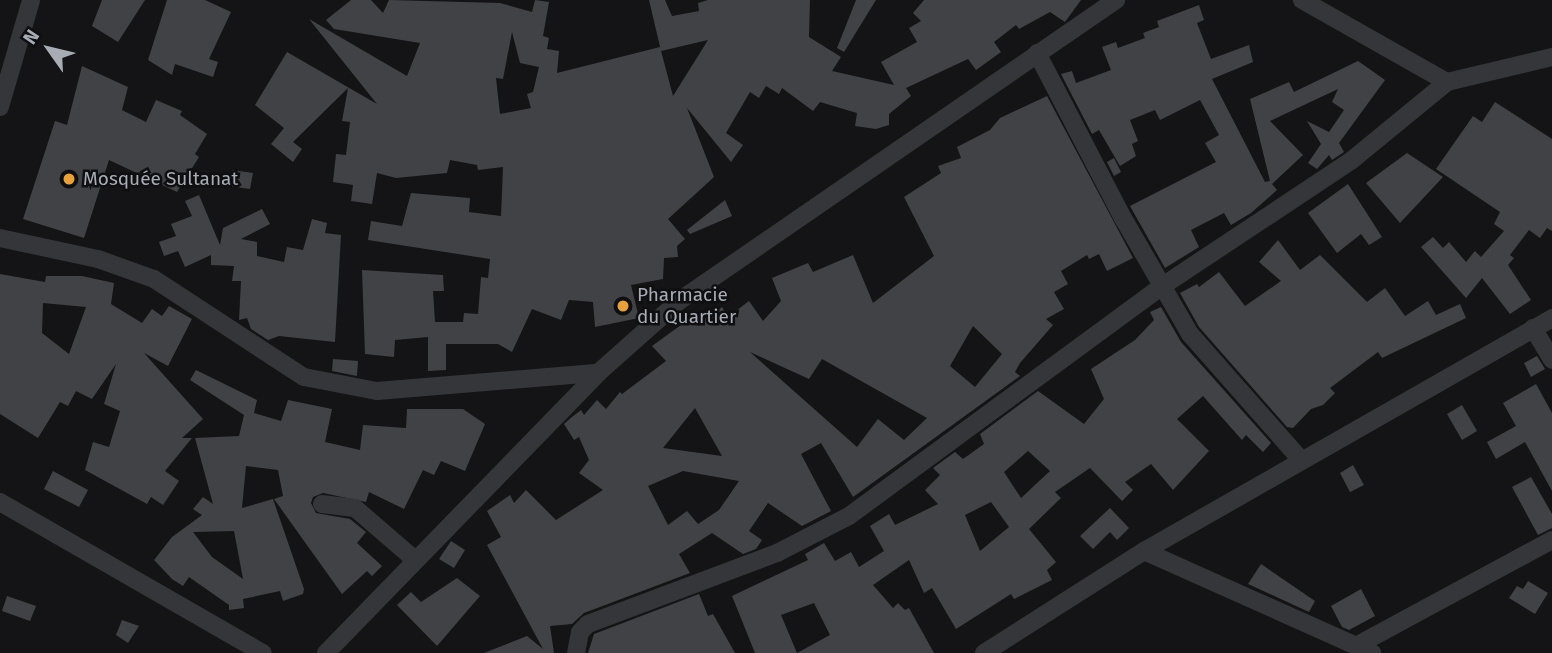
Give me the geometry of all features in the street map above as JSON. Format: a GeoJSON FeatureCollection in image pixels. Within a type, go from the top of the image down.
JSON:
{"type":"FeatureCollection","features":[{"type":"Feature","properties":{"kind":"street"},"geometry":{"type":"LineString","coordinates":[[0,107],[31,0]]}},
{"type":"Feature","properties":{"kind":"street"},"geometry":{"type":"LineString","coordinates":[[326,653],[414,559],[598,373],[679,301],[1116,0]]}},
{"type":"Feature","properties":{"kind":"street"},"geometry":{"type":"LineString","coordinates":[[1302,0],[1447,82]]}},
{"type":"Feature","properties":{"kind":"street"},"geometry":{"type":"LineString","coordinates":[[1037,53],[1161,287],[1190,334],[1302,461]]}},
{"type":"Feature","properties":{"kind":"street"},"geometry":{"type":"LineString","coordinates":[[576,653],[580,632],[588,624],[754,562],[849,516],[1161,287],[1352,160],[1447,82],[1552,57]]}},
{"type":"Feature","properties":{"kind":"street"},"geometry":{"type":"LineString","coordinates":[[0,238],[98,259],[154,278],[304,377],[377,391],[598,373]]}},
{"type":"Feature","properties":{"kind":"street"},"geometry":{"type":"LineString","coordinates":[[984,653],[1144,551],[1552,318]]}},
{"type":"Feature","properties":{"kind":"street"},"geometry":{"type":"LineString","coordinates":[[1533,328],[1552,360]]}},
{"type":"Feature","properties":{"kind":"street"},"geometry":{"type":"LineString","coordinates":[[0,502],[263,653]]}},
{"type":"Feature","properties":{"kind":"street"},"geometry":{"type":"LineString","coordinates":[[322,504],[355,508],[414,559]]}},
{"type":"Feature","properties":{"kind":"street"},"geometry":{"type":"LineString","coordinates":[[1144,551],[1364,650],[1552,540]]}},
{"type":"Feature","properties":{"kind":"building"},"geometry":{"type":"Polygon","coordinates":[[[102,0],[145,0],[118,42],[92,26],[102,0]]]}},
{"type":"Feature","properties":{"kind":"building"},"geometry":{"type":"Polygon","coordinates":[[[167,0],[205,0],[231,12],[209,59],[218,62],[213,77],[175,64],[172,75],[148,60],[167,0]]]}},
{"type":"Feature","properties":{"kind":"building"},"geometry":{"type":"Polygon","coordinates":[[[351,0],[371,0],[383,13],[389,0],[500,3],[532,12],[535,0],[549,2],[543,36],[549,38],[547,49],[559,51],[557,73],[660,47],[661,49],[649,0],[665,0],[672,16],[699,11],[698,3],[708,0],[810,0],[809,37],[841,57],[832,71],[894,85],[881,62],[917,42],[909,28],[921,21],[913,13],[924,0],[1081,0],[1065,22],[1050,12],[1019,29],[1016,25],[994,42],[1001,52],[976,70],[968,59],[906,88],[911,96],[889,114],[889,125],[876,129],[855,126],[857,113],[820,102],[813,111],[782,88],[779,94],[766,86],[759,98],[750,92],[726,133],[743,145],[731,162],[687,108],[714,177],[668,219],[685,239],[677,246],[678,257],[664,258],[663,279],[631,285],[639,318],[595,327],[593,302],[569,300],[561,320],[532,309],[512,352],[498,344],[446,344],[446,370],[428,371],[428,337],[395,340],[394,357],[365,354],[362,270],[443,275],[444,291],[433,291],[435,322],[463,322],[464,313],[478,314],[481,277],[488,278],[490,259],[368,240],[371,221],[402,226],[411,193],[470,198],[469,212],[501,216],[503,167],[478,170],[477,165],[450,160],[447,173],[396,178],[377,173],[372,204],[351,201],[353,185],[333,182],[336,154],[346,155],[350,122],[342,121],[348,88],[293,142],[302,149],[293,162],[271,144],[284,128],[255,105],[287,52],[377,104],[309,19],[407,76],[420,43],[334,29],[326,20],[351,0]],[[512,32],[503,79],[496,78],[500,114],[531,108],[527,94],[533,92],[539,67],[520,63],[512,32]],[[708,40],[661,51],[673,96],[708,40]]]}},
{"type":"Feature","properties":{"kind":"building"},"geometry":{"type":"Polygon","coordinates":[[[856,0],[876,0],[844,52],[837,48],[856,0]]]}},
{"type":"Feature","properties":{"kind":"building"},"geometry":{"type":"Polygon","coordinates":[[[1199,5],[1204,20],[1197,23],[1211,59],[1249,45],[1253,62],[1212,79],[1265,182],[1270,181],[1250,99],[1289,82],[1294,92],[1358,61],[1385,80],[1339,143],[1344,152],[1332,160],[1329,155],[1317,169],[1308,163],[1321,144],[1307,121],[1329,132],[1344,110],[1332,102],[1338,89],[1270,121],[1303,155],[1272,184],[1277,190],[1251,213],[1231,225],[1224,213],[1191,230],[1199,247],[1165,268],[1130,206],[1216,162],[1205,143],[1219,135],[1200,100],[1160,120],[1155,110],[1130,120],[1138,141],[1132,144],[1136,156],[1120,166],[1099,130],[1092,134],[1061,74],[1072,71],[1076,83],[1111,70],[1102,47],[1116,42],[1118,48],[1145,38],[1143,33],[1159,27],[1157,21],[1199,5]]]}},
{"type":"Feature","properties":{"kind":"building"},"geometry":{"type":"Polygon","coordinates":[[[82,66],[128,87],[122,110],[146,122],[156,100],[182,111],[180,115],[207,134],[195,154],[199,157],[177,192],[109,160],[84,238],[23,219],[55,121],[67,125],[82,66]]]}},
{"type":"Feature","properties":{"kind":"building"},"geometry":{"type":"Polygon","coordinates":[[[1047,96],[1133,258],[1107,271],[1099,254],[1089,259],[1087,255],[1061,271],[1068,284],[1054,292],[1064,309],[1046,319],[1053,325],[1020,363],[1015,372],[1020,376],[853,497],[821,443],[801,454],[831,511],[802,526],[768,503],[749,531],[762,540],[756,549],[743,554],[712,533],[679,554],[690,573],[584,613],[572,624],[550,626],[554,653],[484,653],[527,636],[543,649],[487,545],[501,537],[487,511],[510,495],[514,503],[526,490],[556,520],[603,490],[579,473],[589,460],[579,437],[574,440],[564,424],[581,410],[584,415],[597,400],[606,409],[620,392],[622,394],[666,361],[652,346],[696,314],[701,321],[722,307],[728,317],[749,301],[763,321],[781,301],[772,278],[808,263],[813,272],[853,255],[873,303],[934,256],[904,197],[941,173],[938,166],[961,158],[957,147],[990,130],[1000,118],[1047,96]],[[973,326],[950,366],[975,387],[1002,354],[973,326]],[[750,352],[857,447],[878,419],[904,440],[927,418],[822,359],[809,379],[750,352]],[[695,408],[663,448],[722,456],[695,408]],[[683,471],[648,486],[668,525],[687,511],[698,524],[719,510],[739,481],[683,471]]]}},
{"type":"Feature","properties":{"kind":"building"},"geometry":{"type":"Polygon","coordinates":[[[1495,102],[1552,139],[1552,231],[1547,228],[1540,238],[1529,230],[1510,255],[1514,258],[1508,265],[1531,300],[1510,314],[1482,278],[1466,298],[1421,247],[1433,237],[1443,248],[1449,242],[1466,262],[1475,251],[1481,257],[1504,231],[1494,224],[1500,212],[1436,169],[1473,116],[1482,122],[1495,102]]]}},
{"type":"Feature","properties":{"kind":"building"},"geometry":{"type":"Polygon","coordinates":[[[1407,153],[1443,177],[1400,223],[1366,183],[1407,153]]]}},
{"type":"Feature","properties":{"kind":"building"},"geometry":{"type":"Polygon","coordinates":[[[1114,158],[1121,172],[1114,176],[1107,162],[1114,158]]]}},
{"type":"Feature","properties":{"kind":"building"},"geometry":{"type":"Polygon","coordinates":[[[232,170],[253,173],[250,189],[229,186],[232,170]]]}},
{"type":"Feature","properties":{"kind":"building"},"geometry":{"type":"Polygon","coordinates":[[[1348,184],[1382,237],[1369,245],[1361,234],[1337,253],[1308,213],[1348,184]]]}},
{"type":"Feature","properties":{"kind":"building"},"geometry":{"type":"Polygon","coordinates":[[[199,195],[220,245],[223,228],[262,209],[270,224],[241,239],[257,242],[257,256],[284,262],[287,247],[303,250],[312,219],[327,223],[325,233],[341,235],[335,342],[279,336],[268,340],[251,329],[247,318],[239,320],[241,281],[232,281],[234,266],[211,265],[211,255],[185,267],[178,251],[164,256],[159,242],[176,236],[171,224],[192,216],[185,201],[199,195]]]}},
{"type":"Feature","properties":{"kind":"building"},"geometry":{"type":"Polygon","coordinates":[[[725,200],[732,216],[690,234],[687,230],[725,200]]]}},
{"type":"Feature","properties":{"kind":"building"},"geometry":{"type":"Polygon","coordinates":[[[1278,240],[1300,270],[1320,255],[1367,302],[1385,288],[1405,316],[1428,301],[1436,315],[1460,304],[1466,318],[1382,358],[1378,352],[1330,388],[1335,393],[1323,405],[1311,409],[1293,428],[1287,427],[1199,327],[1180,293],[1197,284],[1199,287],[1219,272],[1245,306],[1281,281],[1259,262],[1278,240]]]}},
{"type":"Feature","properties":{"kind":"building"},"geometry":{"type":"Polygon","coordinates":[[[0,274],[45,282],[46,276],[82,276],[114,283],[111,304],[142,323],[152,309],[162,316],[169,306],[192,319],[168,366],[144,353],[203,419],[182,438],[192,438],[165,471],[179,481],[163,505],[151,497],[147,504],[85,470],[93,442],[109,447],[120,411],[104,404],[116,364],[92,399],[76,391],[68,406],[60,402],[38,438],[0,414],[0,274]],[[43,303],[42,333],[69,354],[86,307],[43,303]]]}},
{"type":"Feature","properties":{"kind":"building"},"geometry":{"type":"Polygon","coordinates":[[[1161,307],[1181,342],[1271,443],[1263,452],[1246,435],[1242,440],[1203,396],[1177,419],[1209,451],[1173,490],[1151,464],[1125,482],[1133,490],[1122,501],[1090,468],[1055,492],[1061,498],[1029,529],[1056,562],[1047,570],[1052,580],[1014,599],[1011,594],[956,629],[932,588],[924,593],[909,560],[873,585],[893,608],[898,603],[905,610],[909,608],[934,653],[797,653],[755,653],[732,596],[808,560],[805,554],[824,543],[835,561],[851,552],[859,567],[884,551],[870,526],[889,514],[895,525],[938,504],[925,490],[940,475],[933,468],[955,452],[963,459],[984,444],[980,434],[1038,391],[1084,424],[1104,399],[1091,369],[1135,340],[1154,320],[1150,312],[1161,307]],[[1028,451],[1004,472],[1021,498],[1050,471],[1028,451]],[[991,502],[965,515],[980,551],[1009,527],[991,502]],[[814,603],[781,615],[797,653],[830,635],[814,603]]]}},
{"type":"Feature","properties":{"kind":"building"},"geometry":{"type":"Polygon","coordinates":[[[1537,356],[1545,369],[1531,377],[1524,363],[1537,356]]]}},
{"type":"Feature","properties":{"kind":"building"},"geometry":{"type":"Polygon","coordinates":[[[333,359],[358,361],[357,376],[332,371],[333,359]]]}},
{"type":"Feature","properties":{"kind":"building"},"geometry":{"type":"Polygon","coordinates":[[[196,370],[257,400],[254,413],[281,421],[288,400],[332,409],[325,442],[360,450],[363,425],[406,428],[407,409],[463,409],[485,424],[465,471],[441,461],[434,475],[423,470],[404,509],[369,492],[366,502],[323,493],[313,497],[311,503],[316,513],[350,519],[366,532],[357,543],[382,566],[372,576],[367,571],[342,594],[274,499],[283,496],[278,470],[246,466],[242,508],[273,499],[304,589],[303,594],[283,601],[280,591],[243,599],[244,608],[229,610],[229,605],[189,577],[183,586],[172,579],[154,560],[172,537],[202,515],[193,509],[203,497],[213,504],[195,438],[239,436],[244,415],[190,380],[196,370]],[[234,531],[193,532],[212,557],[243,579],[234,531]]]}},
{"type":"Feature","properties":{"kind":"building"},"geometry":{"type":"Polygon","coordinates":[[[1536,384],[1552,413],[1552,491],[1525,442],[1496,459],[1487,442],[1516,426],[1503,403],[1536,384]]]}},
{"type":"Feature","properties":{"kind":"building"},"geometry":{"type":"Polygon","coordinates":[[[1462,405],[1477,431],[1462,440],[1447,414],[1462,405]]]}},
{"type":"Feature","properties":{"kind":"building"},"geometry":{"type":"Polygon","coordinates":[[[1353,465],[1364,485],[1350,492],[1340,473],[1353,465]]]}},
{"type":"Feature","properties":{"kind":"building"},"geometry":{"type":"Polygon","coordinates":[[[53,471],[88,490],[79,507],[44,489],[53,471]]]}},
{"type":"Feature","properties":{"kind":"building"},"geometry":{"type":"Polygon","coordinates":[[[1531,477],[1552,514],[1552,528],[1538,535],[1512,487],[1531,477]]]}},
{"type":"Feature","properties":{"kind":"building"},"geometry":{"type":"Polygon","coordinates":[[[1110,508],[1129,528],[1117,540],[1110,532],[1093,549],[1080,536],[1110,508]]]}},
{"type":"Feature","properties":{"kind":"building"},"geometry":{"type":"Polygon","coordinates":[[[451,541],[465,550],[454,568],[439,559],[451,541]]]}},
{"type":"Feature","properties":{"kind":"building"},"geometry":{"type":"Polygon","coordinates":[[[1261,564],[1315,601],[1309,612],[1248,584],[1261,564]]]}},
{"type":"Feature","properties":{"kind":"building"},"geometry":{"type":"Polygon","coordinates":[[[457,578],[480,596],[437,646],[397,605],[411,592],[421,602],[457,578]]]}},
{"type":"Feature","properties":{"kind":"building"},"geometry":{"type":"Polygon","coordinates":[[[1528,581],[1548,593],[1535,614],[1509,598],[1517,586],[1523,589],[1528,581]]]}},
{"type":"Feature","properties":{"kind":"building"},"geometry":{"type":"Polygon","coordinates":[[[1361,589],[1375,616],[1349,630],[1342,627],[1331,606],[1361,589]]]}},
{"type":"Feature","properties":{"kind":"building"},"geometry":{"type":"Polygon","coordinates":[[[699,594],[708,616],[713,614],[735,653],[588,653],[594,634],[699,594]]]}},
{"type":"Feature","properties":{"kind":"building"},"geometry":{"type":"Polygon","coordinates":[[[7,596],[36,606],[30,621],[2,611],[7,596]]]}},
{"type":"Feature","properties":{"kind":"building"},"geometry":{"type":"Polygon","coordinates":[[[122,620],[139,626],[128,643],[116,635],[122,620]]]}},
{"type":"Feature","properties":{"kind":"place","name":"Mosquée Sultanat"},"geometry":{"type":"Point","coordinates":[69,179]}},
{"type":"Feature","properties":{"kind":"place","name":"Pharmacie du Quartier"},"geometry":{"type":"Point","coordinates":[623,306]}}]}
